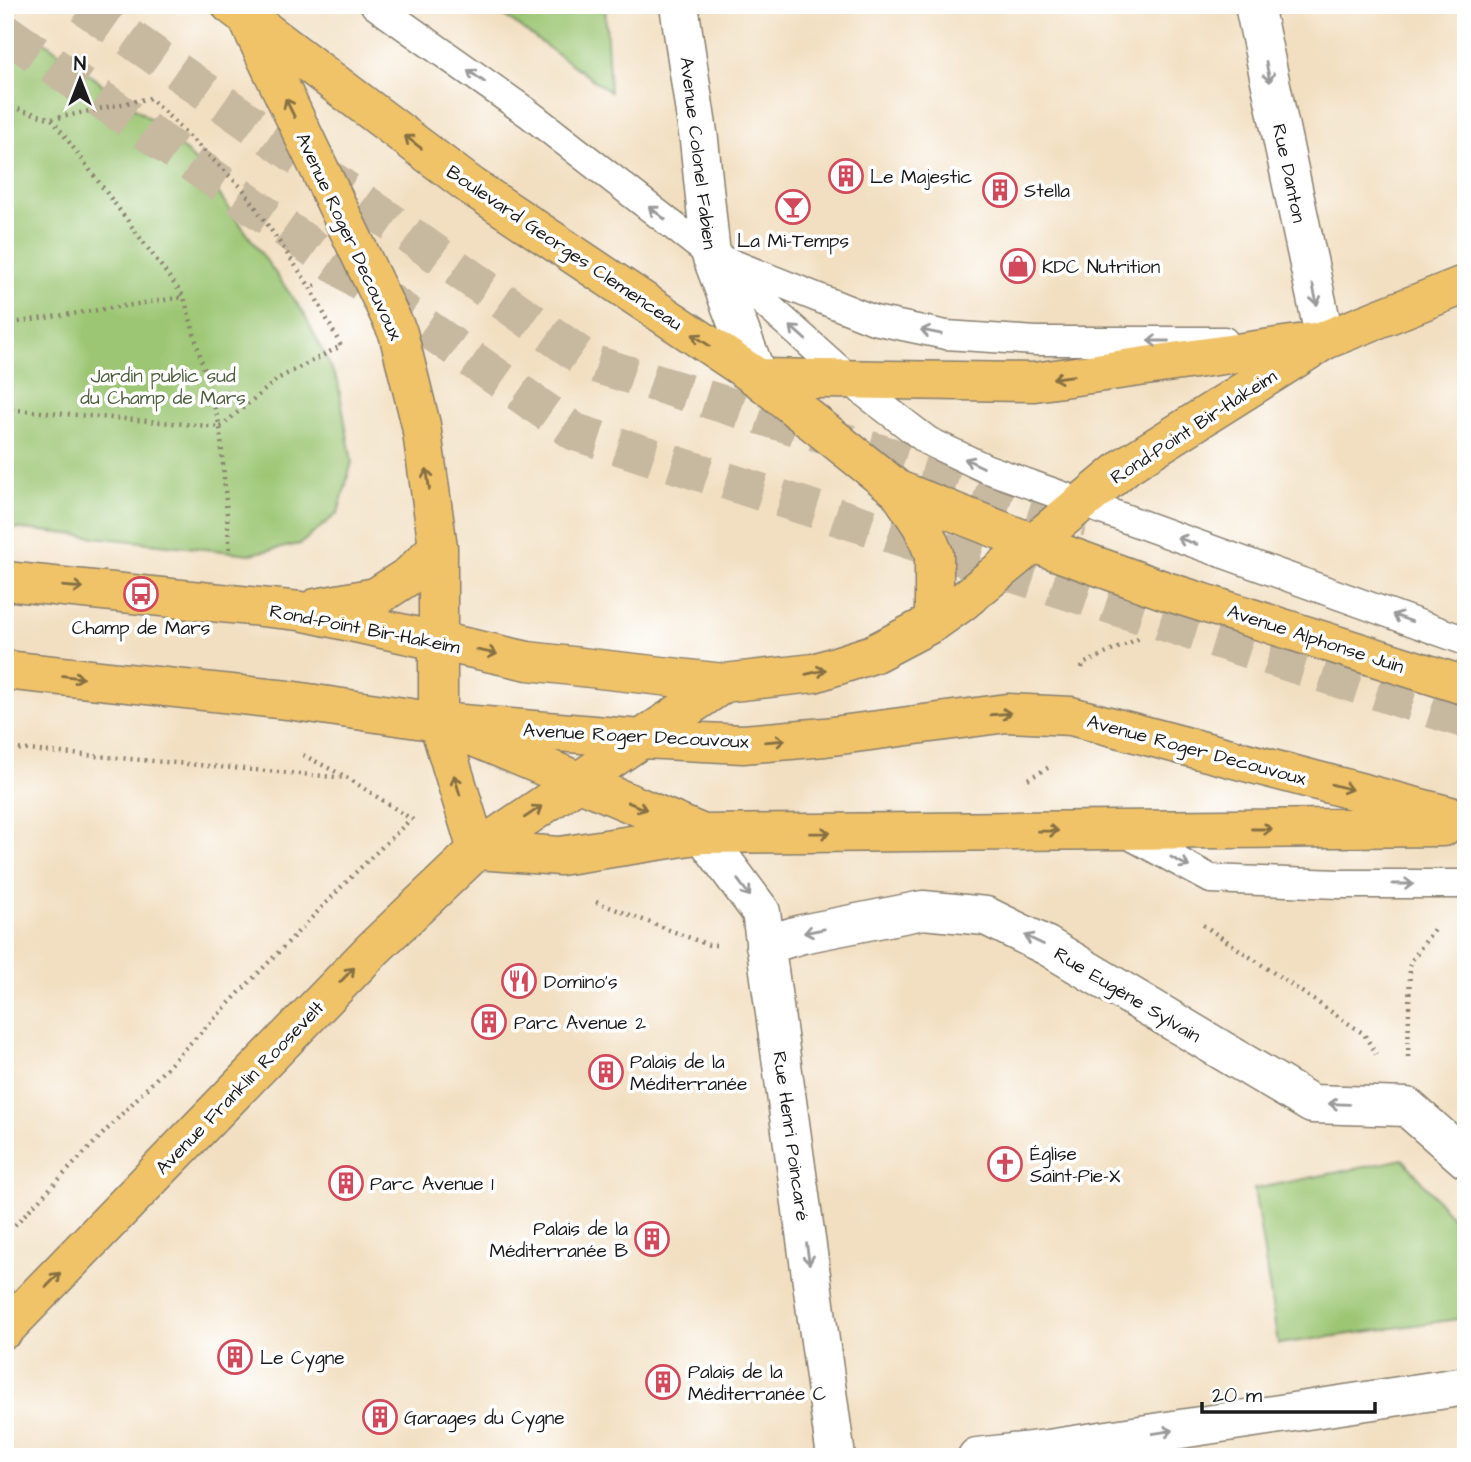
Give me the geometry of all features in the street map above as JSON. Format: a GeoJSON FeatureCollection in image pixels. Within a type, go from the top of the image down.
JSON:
{"type":"FeatureCollection","features":[{"type":"Feature","properties":{"kind":"main road","name":"Avenue Roger Decouvoux"},"geometry":{"type":"LineString","coordinates":[[239,11],[398,334],[421,425],[438,547],[438,722],[477,850]]}},
{"type":"Feature","properties":{"kind":"main road","name":"Boulevard Georges Clemenceau"},"geometry":{"type":"LineString","coordinates":[[239,11],[471,186],[758,378],[898,490]]}},
{"type":"Feature","properties":{"kind":"main road"},"geometry":{"type":"LineString","coordinates":[[758,378],[1034,382],[1325,340],[1466,284]]}},
{"type":"Feature","properties":{"kind":"main road","name":"Rond-Point Bir-Hakeim"},"geometry":{"type":"LineString","coordinates":[[5,581],[300,611],[528,661],[724,683],[814,673],[873,654],[934,622],[961,603],[1127,465],[1325,340]]}},
{"type":"Feature","properties":{"kind":"main road"},"geometry":{"type":"LineString","coordinates":[[898,490],[1033,543]]}},
{"type":"Feature","properties":{"kind":"main road"},"geometry":{"type":"LineString","coordinates":[[898,490],[922,526],[934,554],[934,622]]}},
{"type":"Feature","properties":{"kind":"main road","name":"Avenue Alphonse Juin"},"geometry":{"type":"LineString","coordinates":[[1033,543],[1166,591],[1466,687]]}},
{"type":"Feature","properties":{"kind":"main road"},"geometry":{"type":"LineString","coordinates":[[300,611],[376,597],[410,575],[438,547]]}},
{"type":"Feature","properties":{"kind":"main road","name":"Avenue Roger Decouvoux"},"geometry":{"type":"LineString","coordinates":[[5,670],[288,700],[438,722],[642,739],[743,744],[825,737],[1007,713],[1072,716],[1466,820]]}},
{"type":"Feature","properties":{"kind":"main road","name":"Rond-Point Bir-Hakeim"},"geometry":{"type":"LineString","coordinates":[[477,850],[724,683]]}},
{"type":"Feature","properties":{"kind":"main road"},"geometry":{"type":"LineString","coordinates":[[438,722],[703,834]]}},
{"type":"Feature","properties":{"kind":"main road"},"geometry":{"type":"LineString","coordinates":[[477,850],[560,856],[703,834],[1466,827]]}},
{"type":"Feature","properties":{"kind":"main road","name":"Avenue Franklin Roosevelt"},"geometry":{"type":"LineString","coordinates":[[5,1329],[373,949],[477,850]]}},
{"type":"Feature","properties":{"kind":"street","name":"Avenue Colonel Fabien"},"geometry":{"type":"LineString","coordinates":[[679,5],[699,141],[711,255],[758,378]]}},
{"type":"Feature","properties":{"kind":"street","name":"Rue Danton"},"geometry":{"type":"LineString","coordinates":[[1254,5],[1325,340]]}},
{"type":"Feature","properties":{"kind":"street","name":"Rue Henri Poincaré"},"geometry":{"type":"LineString","coordinates":[[703,834],[761,912],[836,1457]]}},
{"type":"Feature","properties":{"kind":"street","name":"Rue Eugène Sylvain"},"geometry":{"type":"LineString","coordinates":[[765,945],[802,934],[923,910],[986,916],[1047,946],[1312,1104],[1407,1107]]}},
{"type":"Feature","properties":{"kind":"street"},"geometry":{"type":"LineString","coordinates":[[1407,1107],[1466,1159]]}},
{"type":"Feature","properties":{"kind":"street"},"geometry":{"type":"LineString","coordinates":[[976,1457],[1048,1453],[1466,1386]]}},
{"type":"Feature","properties":{"kind":"lane"},"geometry":{"type":"LineString","coordinates":[[375,5],[528,113],[711,255],[849,379],[928,441],[985,468],[1466,641]]}},
{"type":"Feature","properties":{"kind":"lane"},"geometry":{"type":"LineString","coordinates":[[711,255],[874,320],[946,335],[1036,341],[1325,340]]}},
{"type":"Feature","properties":{"kind":"lane"},"geometry":{"type":"LineString","coordinates":[[1120,830],[1211,879],[1339,884],[1466,884]]}},
{"type":"Feature","properties":{"kind":"path"},"geometry":{"type":"LineString","coordinates":[[5,105],[52,119],[150,98],[243,190],[310,287],[341,346],[279,378],[220,427],[5,409]]}},
{"type":"Feature","properties":{"kind":"path"},"geometry":{"type":"LineString","coordinates":[[52,119],[184,297],[220,427],[230,555]]}},
{"type":"Feature","properties":{"kind":"path"},"geometry":{"type":"LineString","coordinates":[[310,287],[367,267]]}},
{"type":"Feature","properties":{"kind":"path"},"geometry":{"type":"LineString","coordinates":[[5,324],[184,297]]}},
{"type":"Feature","properties":{"kind":"path"},"geometry":{"type":"LineString","coordinates":[[5,748],[348,778]]}},
{"type":"Feature","properties":{"kind":"path"},"geometry":{"type":"LineString","coordinates":[[5,1235],[355,873],[411,819],[348,778],[295,751]]}},
{"type":"Feature","properties":{"kind":"path"},"geometry":{"type":"LineString","coordinates":[[584,897],[709,945]]}},
{"type":"Feature","properties":{"kind":"path"},"geometry":{"type":"LineString","coordinates":[[1407,1107],[1410,963],[1438,923]]}},
{"type":"Feature","properties":{"kind":"green space"},"geometry":{"type":"Polygon","coordinates":[[[489,5],[605,5],[610,92],[489,5]]]}},
{"type":"Feature","properties":{"kind":"green space","name":"Jardin public sud du Champ de Mars"},"geometry":{"type":"Polygon","coordinates":[[[5,13],[161,127],[196,162],[303,312],[338,382],[352,462],[338,513],[300,544],[250,554],[5,527],[5,13]]]}},
{"type":"Feature","properties":{"kind":"green space"},"geometry":{"type":"Polygon","coordinates":[[[1403,1159],[1466,1234],[1466,1318],[1278,1344],[1254,1189],[1403,1159]]]}},
{"type":"Feature","properties":{"kind":"tunnel"},"geometry":{"type":"LineString","coordinates":[[83,5],[591,363],[1089,518]]}},
{"type":"Feature","properties":{"kind":"tunnel"},"geometry":{"type":"LineString","coordinates":[[5,32],[575,432],[1466,720]]}},
{"type":"Feature","properties":{"kind":"place","name":"Le Majestic"},"geometry":{"type":"Point","coordinates":[846,176]}},
{"type":"Feature","properties":{"kind":"place","name":"Stella"},"geometry":{"type":"Point","coordinates":[1000,190]}},
{"type":"Feature","properties":{"kind":"place","name":"La Mi-Temps"},"geometry":{"type":"Point","coordinates":[793,207]}},
{"type":"Feature","properties":{"kind":"place","name":"KDC Nutrition"},"geometry":{"type":"Point","coordinates":[1018,266]}},
{"type":"Feature","properties":{"kind":"place","name":"Champ de Mars"},"geometry":{"type":"Point","coordinates":[141,594]}},
{"type":"Feature","properties":{"kind":"place","name":"Domino's"},"geometry":{"type":"Point","coordinates":[519,981]}},
{"type":"Feature","properties":{"kind":"place","name":"Parc Avenue 2"},"geometry":{"type":"Point","coordinates":[489,1022]}},
{"type":"Feature","properties":{"kind":"place","name":"Palais de la Méditerranée"},"geometry":{"type":"Point","coordinates":[606,1072]}},
{"type":"Feature","properties":{"kind":"place","name":"Église Saint-Pie-X"},"geometry":{"type":"Point","coordinates":[1005,1164]}},
{"type":"Feature","properties":{"kind":"place","name":"Parc Avenue 1"},"geometry":{"type":"Point","coordinates":[346,1183]}},
{"type":"Feature","properties":{"kind":"place","name":"Palais de la Méditerranée B"},"geometry":{"type":"Point","coordinates":[652,1239]}},
{"type":"Feature","properties":{"kind":"place","name":"Le Cygne"},"geometry":{"type":"Point","coordinates":[235,1357]}},
{"type":"Feature","properties":{"kind":"place","name":"Palais de la Méditerranée C"},"geometry":{"type":"Point","coordinates":[663,1382]}},
{"type":"Feature","properties":{"kind":"place","name":"Garages du Cygne"},"geometry":{"type":"Point","coordinates":[380,1417]}}]}
